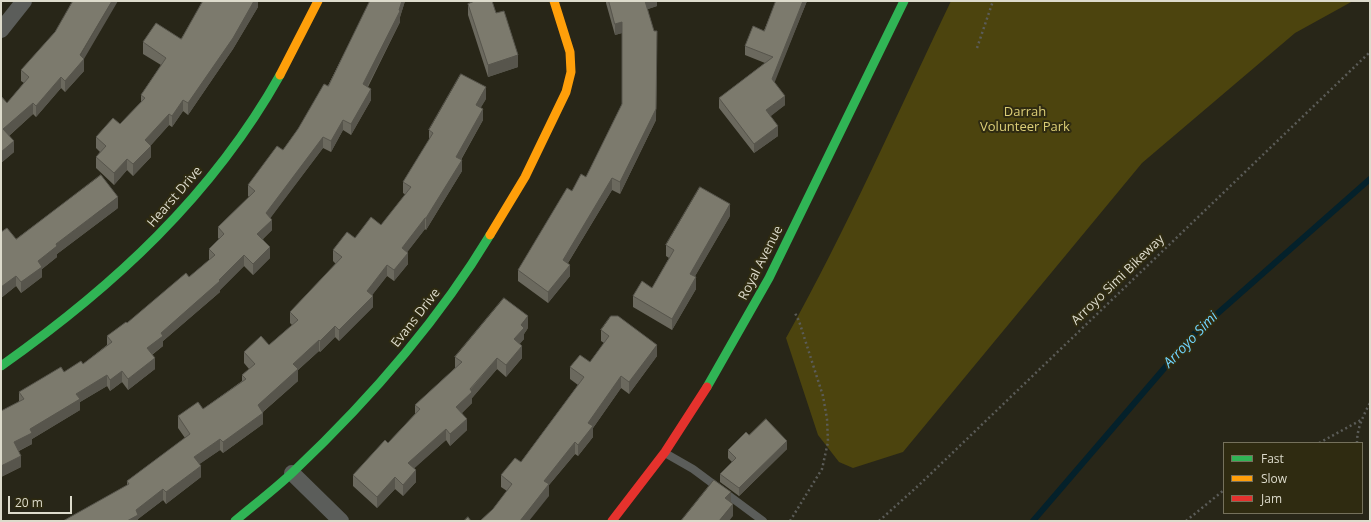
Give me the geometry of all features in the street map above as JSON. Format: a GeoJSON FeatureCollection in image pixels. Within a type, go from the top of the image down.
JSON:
{"type":"FeatureCollection","features":[{"type":"Feature","properties":{"kind":"street"},"geometry":{"type":"LineString","coordinates":[[1,30],[24,1]]}},
{"type":"Feature","properties":{"kind":"street","name":"Hearst Drive"},"geometry":{"type":"LineString","coordinates":[[1,366],[39,340],[85,304],[133,262],[178,216],[222,162],[259,110],[292,54],[318,1]]}},
{"type":"Feature","properties":{"kind":"street","name":"Evans Drive"},"geometry":{"type":"LineString","coordinates":[[235,521],[292,473],[359,407],[421,335],[476,258],[525,177],[566,92],[571,72],[570,52],[554,1]]}},
{"type":"Feature","properties":{"kind":"street","name":"Royal Avenue"},"geometry":{"type":"LineString","coordinates":[[612,521],[664,452],[714,376],[770,278],[904,1]]}},
{"type":"Feature","properties":{"kind":"street"},"geometry":{"type":"LineString","coordinates":[[292,473],[341,521]]}},
{"type":"Feature","properties":{"kind":"lane"},"geometry":{"type":"LineString","coordinates":[[664,452],[692,469],[763,521]]}},
{"type":"Feature","properties":{"kind":"path"},"geometry":{"type":"LineString","coordinates":[[977,48],[993,1]]}},
{"type":"Feature","properties":{"kind":"path","name":"Arroyo Simi Bikeway"},"geometry":{"type":"LineString","coordinates":[[879,521],[919,485],[1370,52]]}},
{"type":"Feature","properties":{"kind":"path"},"geometry":{"type":"LineString","coordinates":[[790,521],[822,469],[828,442],[827,419],[823,396],[799,321],[794,313]]}},
{"type":"Feature","properties":{"kind":"path"},"geometry":{"type":"LineString","coordinates":[[1357,442],[1357,435],[1361,420],[1370,402]]}},
{"type":"Feature","properties":{"kind":"path"},"geometry":{"type":"LineString","coordinates":[[1320,442],[1361,420]]}},
{"type":"Feature","properties":{"kind":"path"},"geometry":{"type":"LineString","coordinates":[[1186,521],[1223,491]]}},
{"type":"Feature","properties":{"kind":"green space","name":"Darrah Volunteer Park"},"geometry":{"type":"Polygon","coordinates":[[[951,1],[1353,1],[1295,33],[1142,163],[903,452],[853,468],[839,462],[818,435],[786,338],[851,213],[951,1]]]}},
{"type":"Feature","properties":{"kind":"building"},"geometry":{"type":"Polygon","coordinates":[[[73,1],[112,1],[80,55],[84,59],[65,81],[61,77],[36,106],[33,103],[3,129],[14,141],[1,152],[1,96],[7,103],[29,77],[21,70],[55,32],[73,1]]]}},
{"type":"Feature","properties":{"kind":"building"},"geometry":{"type":"Polygon","coordinates":[[[203,1],[254,1],[233,38],[188,103],[183,100],[172,116],[169,114],[145,140],[151,146],[133,164],[127,159],[114,173],[96,157],[106,146],[96,137],[113,118],[120,124],[145,98],[141,95],[166,58],[143,42],[156,23],[181,39],[203,1]]]}},
{"type":"Feature","properties":{"kind":"building"},"geometry":{"type":"Polygon","coordinates":[[[370,1],[402,1],[400,11],[363,84],[371,89],[351,124],[343,120],[331,141],[323,137],[266,213],[272,220],[257,234],[270,247],[253,264],[244,255],[219,280],[220,281],[161,333],[163,336],[147,348],[155,358],[128,379],[122,371],[110,380],[107,375],[76,394],[80,399],[30,429],[32,433],[14,442],[21,456],[1,466],[1,411],[24,399],[19,392],[61,367],[64,372],[81,361],[83,364],[112,342],[107,336],[126,322],[127,323],[186,273],[189,277],[215,255],[209,249],[224,234],[218,227],[255,191],[248,185],[277,146],[283,150],[298,129],[324,84],[328,86],[370,1]]]}},
{"type":"Feature","properties":{"kind":"building"},"geometry":{"type":"Polygon","coordinates":[[[475,1],[492,1],[496,13],[504,11],[518,55],[488,65],[468,4],[475,1]]]}},
{"type":"Feature","properties":{"kind":"building"},"geometry":{"type":"Polygon","coordinates":[[[609,1],[645,1],[654,31],[657,31],[656,109],[620,182],[612,178],[563,260],[570,265],[548,292],[518,270],[567,188],[572,191],[581,174],[586,177],[622,104],[622,22],[615,24],[609,1]]]}},
{"type":"Feature","properties":{"kind":"building"},"geometry":{"type":"Polygon","coordinates":[[[776,1],[803,1],[772,79],[785,96],[766,110],[778,126],[754,144],[719,98],[773,57],[745,46],[753,26],[764,31],[776,1]]]}},
{"type":"Feature","properties":{"kind":"building"},"geometry":{"type":"Polygon","coordinates":[[[461,74],[486,87],[476,105],[483,109],[456,157],[462,160],[426,218],[402,248],[408,253],[394,270],[387,265],[367,291],[373,296],[339,330],[335,326],[293,364],[298,369],[258,405],[263,413],[223,442],[220,439],[194,457],[201,466],[166,492],[163,489],[136,510],[138,515],[127,521],[63,521],[129,484],[127,481],[190,434],[178,416],[198,402],[203,409],[246,379],[242,375],[255,364],[244,352],[261,336],[269,345],[298,320],[290,312],[342,257],[333,250],[347,232],[355,238],[371,217],[381,225],[411,187],[403,182],[433,133],[429,130],[461,74]]]}},
{"type":"Feature","properties":{"kind":"building"},"geometry":{"type":"Polygon","coordinates":[[[101,175],[118,197],[56,244],[57,246],[38,261],[42,267],[21,282],[16,276],[1,287],[1,232],[7,228],[16,239],[101,175]]]}},
{"type":"Feature","properties":{"kind":"building"},"geometry":{"type":"Polygon","coordinates":[[[700,187],[730,204],[690,274],[696,277],[672,319],[633,296],[642,281],[652,288],[674,250],[666,245],[700,187]]]}},
{"type":"Feature","properties":{"kind":"building"},"geometry":{"type":"Polygon","coordinates":[[[504,298],[528,316],[521,325],[524,328],[514,339],[522,346],[506,365],[497,358],[470,389],[472,392],[456,407],[467,419],[450,434],[446,429],[408,463],[416,470],[403,485],[395,477],[377,497],[353,475],[385,440],[388,443],[420,409],[415,405],[462,362],[455,357],[504,298]]]}},
{"type":"Feature","properties":{"kind":"building"},"geometry":{"type":"Polygon","coordinates":[[[611,316],[618,316],[657,345],[629,382],[621,376],[588,423],[593,426],[578,445],[575,442],[544,481],[549,484],[520,521],[480,521],[493,509],[512,484],[501,475],[515,458],[521,462],[584,377],[570,367],[580,355],[590,362],[609,336],[601,330],[611,316]]]}},
{"type":"Feature","properties":{"kind":"building"},"geometry":{"type":"Polygon","coordinates":[[[766,419],[787,441],[739,488],[720,474],[736,458],[728,450],[746,432],[749,435],[766,419]]]}},
{"type":"Feature","properties":{"kind":"building"},"geometry":{"type":"Polygon","coordinates":[[[714,480],[731,492],[725,498],[733,504],[719,521],[681,521],[714,480]]]}},
{"type":"Feature","properties":{"kind":"building"},"geometry":{"type":"Polygon","coordinates":[[[468,517],[471,521],[464,521],[468,517]]]}},
{"type":"Feature","properties":{"kind":"waterway","name":"Arroyo Simi"},"geometry":{"type":"LineString","coordinates":[[1033,521],[1192,336],[1370,179]]}},
{"type":"Feature","properties":{"kind":"traffic: fast"},"geometry":{"type":"LineString","coordinates":[[707,387],[769,278],[904,1]]}},
{"type":"Feature","properties":{"kind":"traffic: fast"},"geometry":{"type":"LineString","coordinates":[[1,366],[82,304],[121,271],[157,236],[191,199],[223,160],[253,119],[280,75]]}},
{"type":"Feature","properties":{"kind":"traffic: fast"},"geometry":{"type":"LineString","coordinates":[[235,521],[272,491],[321,445],[400,360],[447,299],[490,235]]}},
{"type":"Feature","properties":{"kind":"traffic: slow"},"geometry":{"type":"LineString","coordinates":[[280,75],[318,1]]}},
{"type":"Feature","properties":{"kind":"traffic: slow"},"geometry":{"type":"LineString","coordinates":[[490,235],[525,177],[566,92],[571,72],[570,52],[554,1]]}},
{"type":"Feature","properties":{"kind":"traffic: jam"},"geometry":{"type":"LineString","coordinates":[[612,521],[665,452],[707,387]]}}]}
